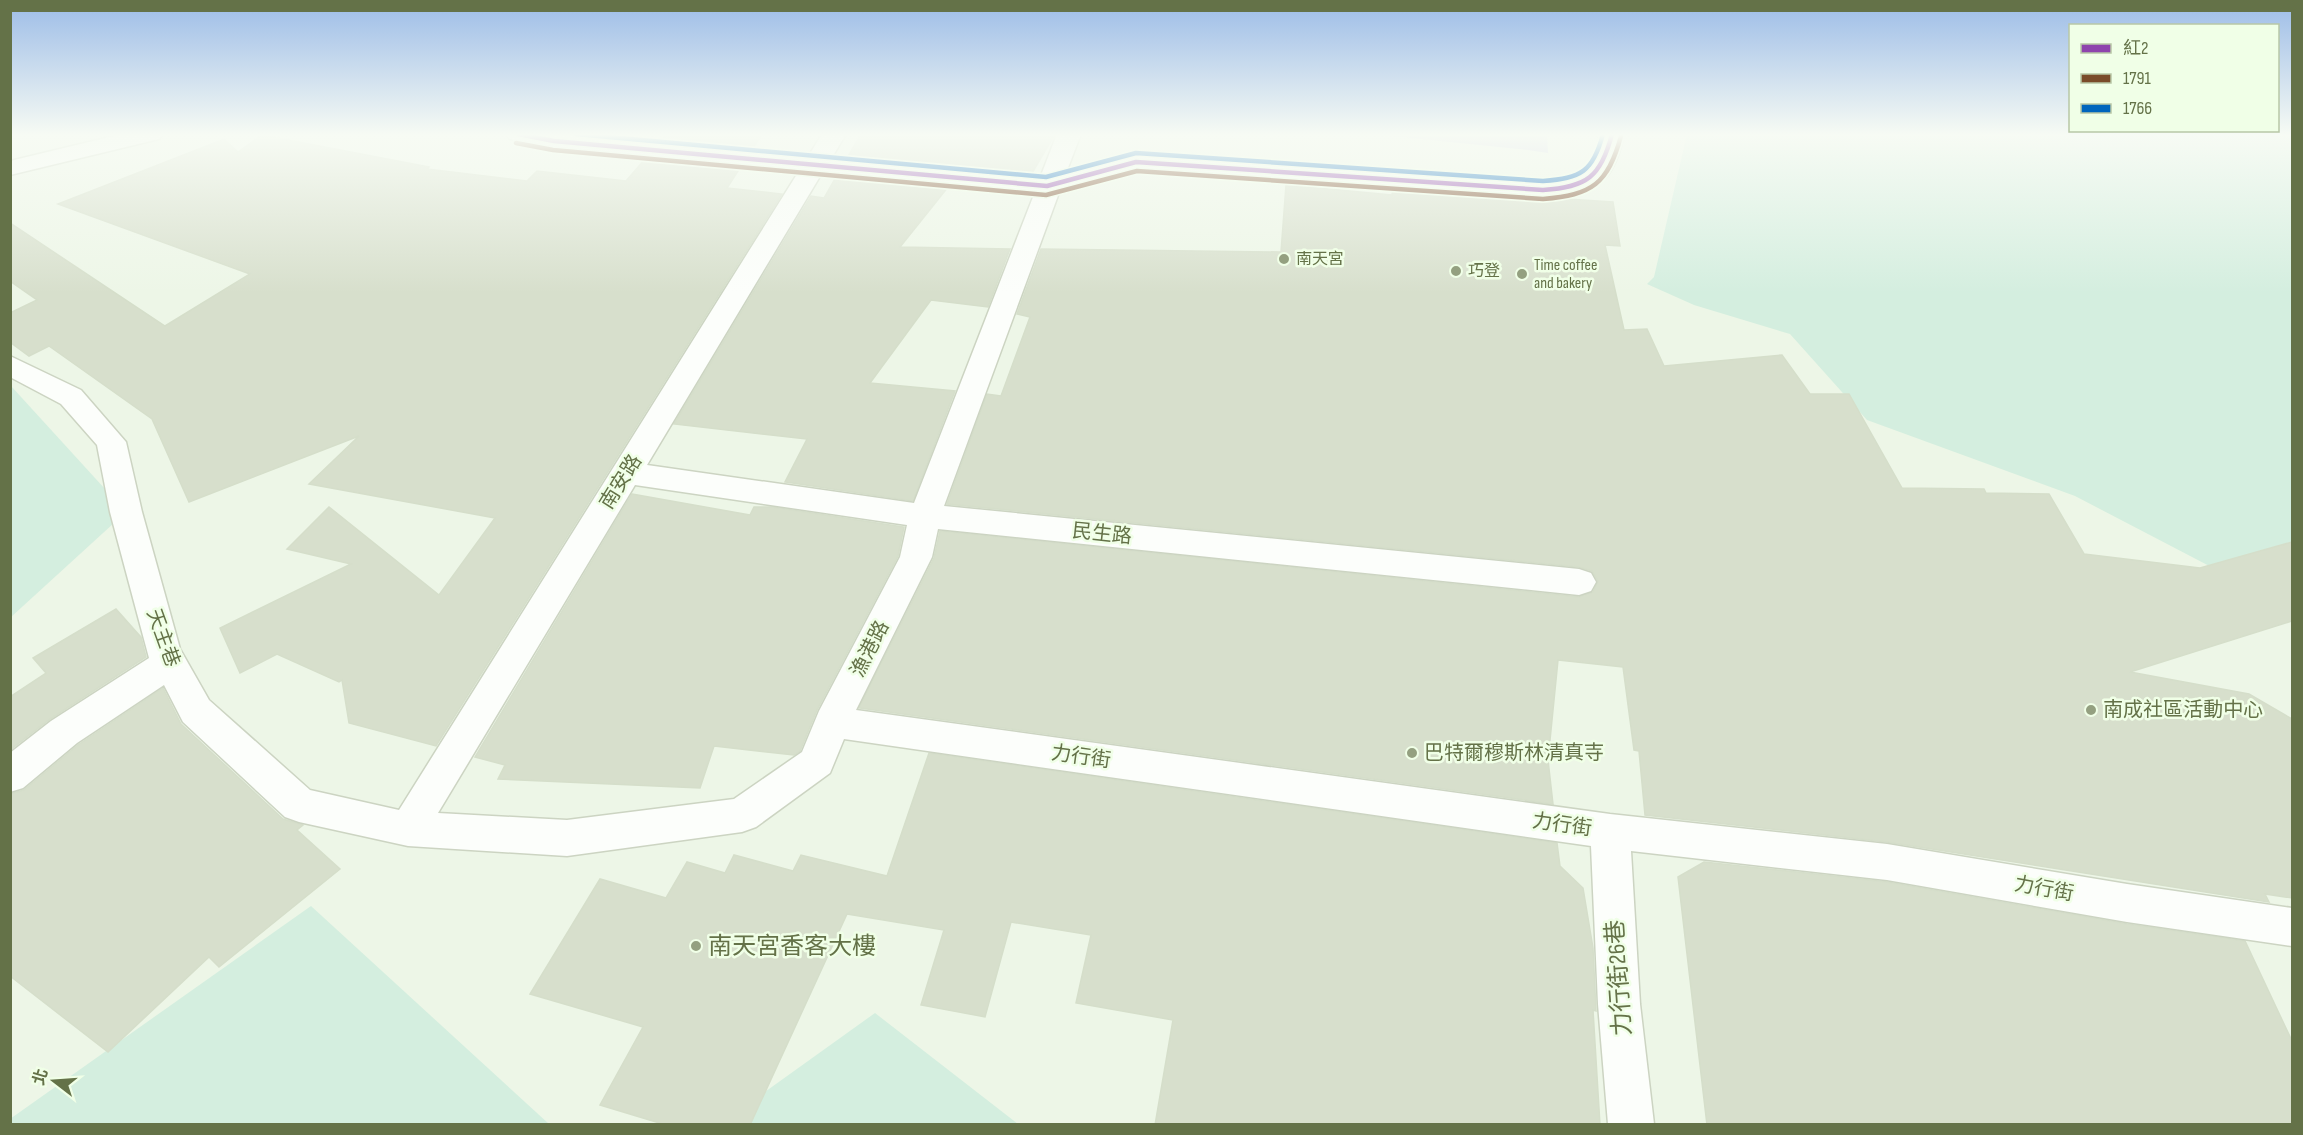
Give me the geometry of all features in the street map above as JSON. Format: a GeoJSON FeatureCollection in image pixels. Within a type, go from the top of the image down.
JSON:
{"type":"FeatureCollection","features":[{"type":"Feature","properties":{"kind":"street","name":"南安路"},"geometry":{"type":"LineString","coordinates":[[408,830],[801,187]]}},
{"type":"Feature","properties":{"kind":"street","name":"漁港路"},"geometry":{"type":"LineString","coordinates":[[408,830],[567,838],[742,815],[817,762],[832,723],[916,557],[925,516],[1047,187]]}},
{"type":"Feature","properties":{"kind":"street"},"geometry":{"type":"LineString","coordinates":[[1499,187],[1543,190],[1574,187]]}},
{"type":"Feature","properties":{"kind":"street","name":"天主巷"},"geometry":{"type":"LineString","coordinates":[[10,365],[71,396],[111,442],[126,512],[163,651],[196,711],[298,805],[408,830]]}},
{"type":"Feature","properties":{"kind":"street","name":"民生路"},"geometry":{"type":"LineString","coordinates":[[626,473],[925,516],[1579,582]]}},
{"type":"Feature","properties":{"kind":"street"},"geometry":{"type":"LineString","coordinates":[[10,776],[64,732],[169,663]]}},
{"type":"Feature","properties":{"kind":"street","name":"力行街"},"geometry":{"type":"LineString","coordinates":[[832,723],[1610,831],[1887,862],[2127,903],[2292,927]]}},
{"type":"Feature","properties":{"kind":"street","name":"力行街26巷"},"geometry":{"type":"LineString","coordinates":[[1610,831],[1619,1004],[1631,1125]]}},
{"type":"Feature","properties":{"kind":"green space"},"geometry":{"type":"Polygon","coordinates":[[[1675,187],[2292,187],[2292,609],[2075,496],[1867,420],[1790,334],[1694,305],[1647,284],[1654,277],[1675,187]]]}},
{"type":"Feature","properties":{"kind":"green space"},"geometry":{"type":"Polygon","coordinates":[[[11,386],[126,512],[11,617],[11,386]]]}},
{"type":"Feature","properties":{"kind":"green space"},"geometry":{"type":"Polygon","coordinates":[[[311,906],[549,1124],[11,1124],[10,1119],[311,906]]]}},
{"type":"Feature","properties":{"kind":"green space"},"geometry":{"type":"Polygon","coordinates":[[[875,1013],[1018,1124],[720,1124],[875,1013]]]}},
{"type":"Feature","properties":{"kind":"building"},"geometry":{"type":"Polygon","coordinates":[[[102,187],[728,187],[782,194],[436,746],[349,723],[342,680],[339,682],[277,654],[240,673],[220,628],[351,564],[287,549],[329,507],[439,595],[495,518],[309,484],[359,436],[189,502],[152,419],[49,346],[29,356],[10,342],[10,313],[37,300],[10,281],[10,223],[165,326],[250,274],[58,204],[102,187]]]}},
{"type":"Feature","properties":{"kind":"building"},"geometry":{"type":"Polygon","coordinates":[[[830,187],[948,187],[900,247],[1010,249],[988,307],[931,300],[870,383],[955,391],[913,501],[785,482],[807,439],[674,424],[811,196],[824,198],[830,187]]]}},
{"type":"Feature","properties":{"kind":"building"},"geometry":{"type":"Polygon","coordinates":[[[1286,187],[1392,195],[1393,188],[1613,202],[1620,246],[1605,245],[1624,330],[1647,329],[1664,366],[1782,355],[1810,394],[1849,394],[1902,488],[1984,489],[1986,493],[2049,494],[2084,554],[2200,568],[2292,542],[2292,621],[2130,672],[2249,694],[2292,719],[2292,898],[2265,894],[2269,902],[1887,842],[1645,815],[1639,751],[1634,750],[1623,667],[1558,660],[1548,760],[1553,804],[859,708],[934,558],[940,531],[1579,597],[1593,592],[1598,581],[1592,571],[1579,567],[947,504],[987,394],[1001,396],[1030,317],[1017,314],[1041,249],[1281,252],[1286,187]]]}},
{"type":"Feature","properties":{"kind":"building"},"geometry":{"type":"Polygon","coordinates":[[[632,494],[750,515],[754,507],[772,507],[904,527],[898,556],[817,710],[800,751],[794,755],[714,746],[700,788],[498,779],[505,765],[475,757],[632,494]]]}},
{"type":"Feature","properties":{"kind":"building"},"geometry":{"type":"Polygon","coordinates":[[[116,609],[141,637],[146,657],[50,719],[10,750],[10,697],[46,673],[33,658],[116,609]]]}},
{"type":"Feature","properties":{"kind":"building"},"geometry":{"type":"Polygon","coordinates":[[[163,688],[181,724],[283,819],[303,825],[297,830],[340,869],[219,967],[209,957],[108,1052],[10,976],[10,794],[24,790],[78,745],[163,688]]]}},
{"type":"Feature","properties":{"kind":"building"},"geometry":{"type":"Polygon","coordinates":[[[929,753],[1557,843],[1560,866],[1583,888],[1593,948],[1596,1011],[1593,1010],[1600,1125],[1155,1125],[1173,1020],[1076,1003],[1091,935],[1011,922],[985,1017],[921,1005],[944,930],[847,914],[750,1125],[666,1125],[600,1105],[643,1027],[530,994],[600,879],[666,898],[687,862],[725,873],[734,855],[793,871],[801,855],[887,876],[929,753]]]}},
{"type":"Feature","properties":{"kind":"building"},"geometry":{"type":"Polygon","coordinates":[[[1704,862],[1887,882],[2127,924],[2245,941],[2292,1041],[2292,1125],[1707,1125],[1678,877],[1704,862]]]}},
{"type":"Feature","properties":{"kind":"transit line","name":"1791"},"geometry":{"type":"LineString","coordinates":[[958,187],[1046,195],[1076,187]]}},
{"type":"Feature","properties":{"kind":"transit line","name":"1791"},"geometry":{"type":"LineString","coordinates":[[1369,187],[1543,199],[1575,195],[1594,187]]}},
{"type":"Feature","properties":{"kind":"transit line","name":"紅2"},"geometry":{"type":"LineString","coordinates":[[1499,187],[1543,190],[1571,187]]}},
{"type":"Feature","properties":{"kind":"place","name":"南天宮"},"geometry":{"type":"Point","coordinates":[1284,259]}},
{"type":"Feature","properties":{"kind":"place","name":"巧登"},"geometry":{"type":"Point","coordinates":[1456,271]}},
{"type":"Feature","properties":{"kind":"place","name":"Time coffee and bakery"},"geometry":{"type":"Point","coordinates":[1522,274]}},
{"type":"Feature","properties":{"kind":"place","name":"南成社區活動中心"},"geometry":{"type":"Point","coordinates":[2091,710]}},
{"type":"Feature","properties":{"kind":"place","name":"巴特爾穆斯林清真寺"},"geometry":{"type":"Point","coordinates":[1412,753]}},
{"type":"Feature","properties":{"kind":"place","name":"南天宮香客大樓"},"geometry":{"type":"Point","coordinates":[696,946]}}]}
